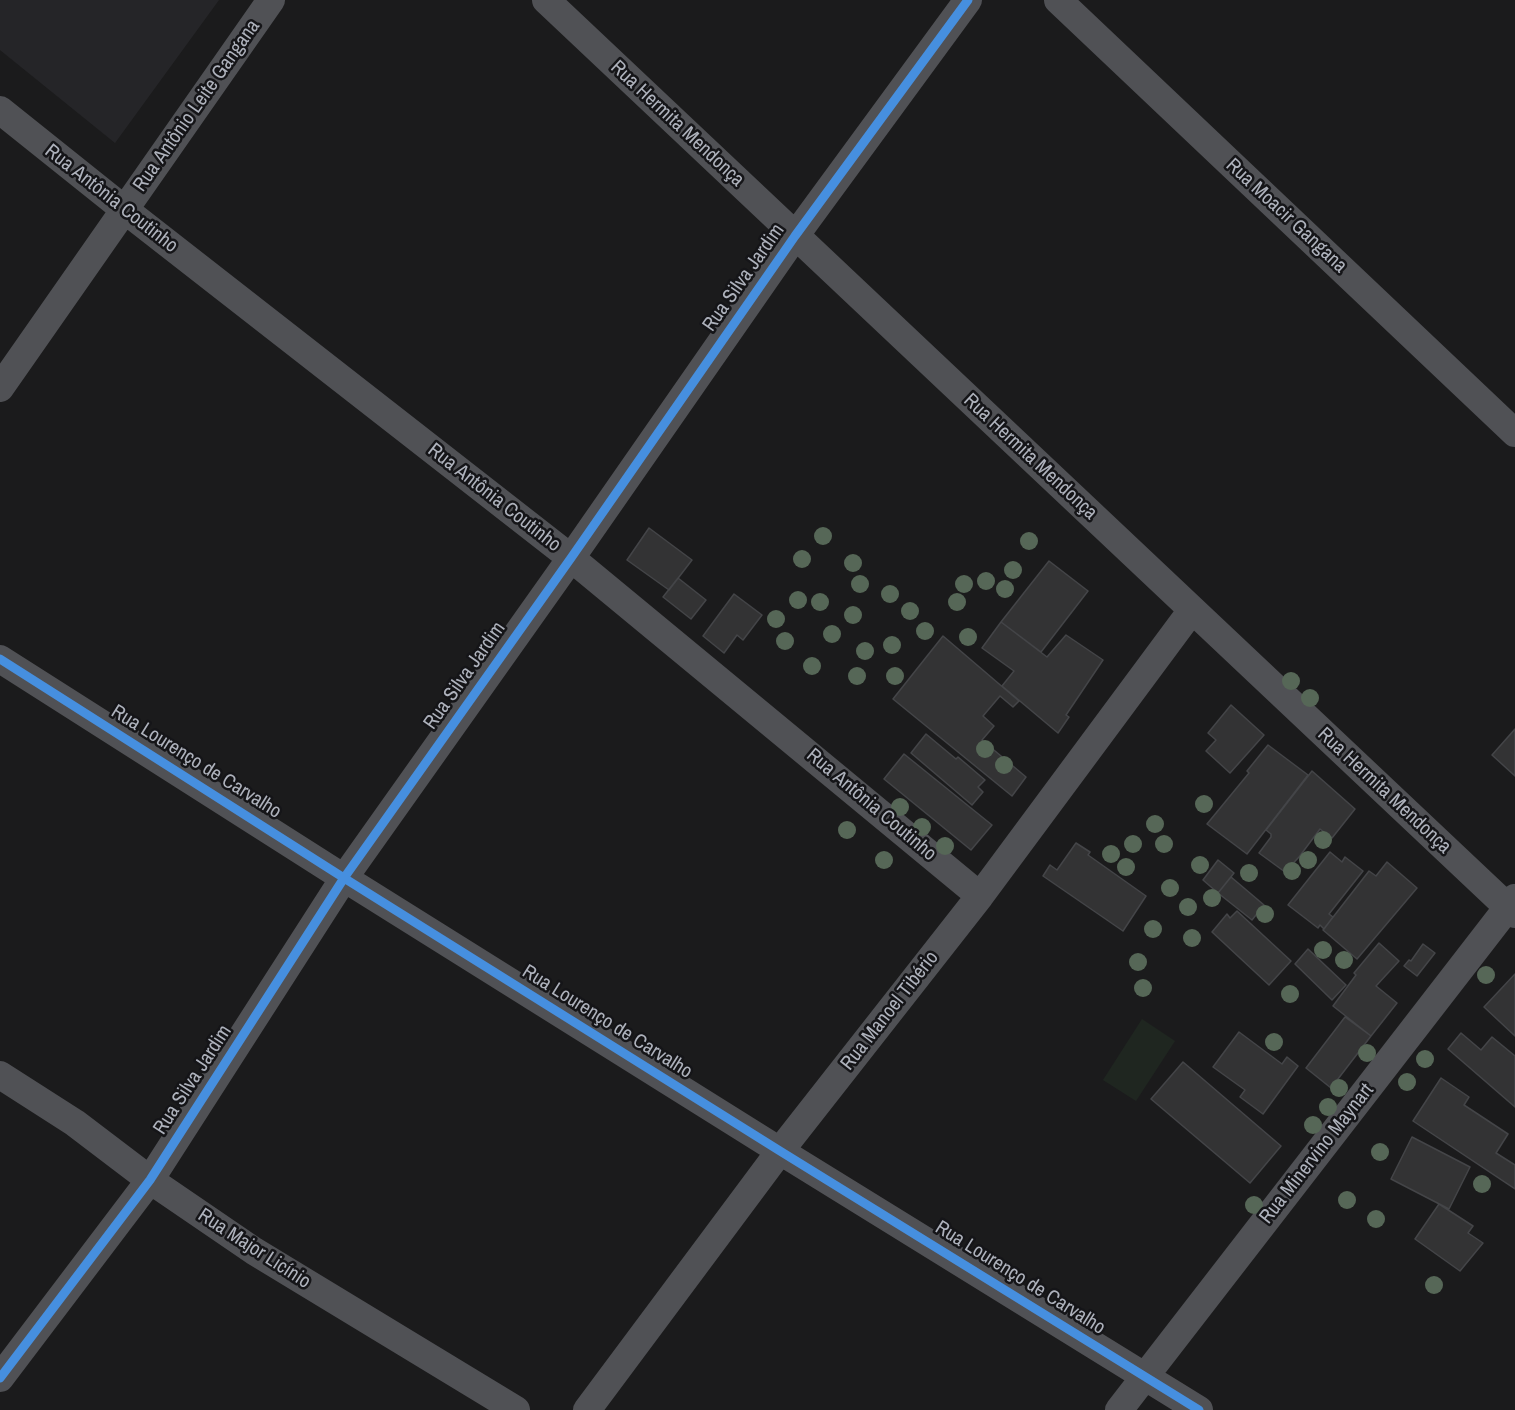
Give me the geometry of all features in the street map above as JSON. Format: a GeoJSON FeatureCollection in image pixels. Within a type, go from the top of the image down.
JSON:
{"type":"FeatureCollection","features":[{"type":"Feature","properties":{"kind":"street","name":"Rua Antônio Leite Gangana"},"geometry":{"type":"LineString","coordinates":[[0,388],[271,0]]}},
{"type":"Feature","properties":{"kind":"street","name":"Rua Hermita Mendonça"},"geometry":{"type":"LineString","coordinates":[[546,0],[1192,610],[1513,906]]}},
{"type":"Feature","properties":{"kind":"street","name":"Rua Silva Jardim"},"geometry":{"type":"LineString","coordinates":[[0,1378],[150,1180],[344,878],[571,558],[795,236],[968,0]]}},
{"type":"Feature","properties":{"kind":"street","name":"Rua Moacir Gangana"},"geometry":{"type":"LineString","coordinates":[[1058,0],[1515,433]]}},
{"type":"Feature","properties":{"kind":"street","name":"Rua Antônia Coutinho"},"geometry":{"type":"LineString","coordinates":[[0,110],[571,558],[980,896]]}},
{"type":"Feature","properties":{"kind":"street","name":"Rua Manoel Tibério"},"geometry":{"type":"LineString","coordinates":[[586,1410],[780,1151],[980,896],[1192,610]]}},
{"type":"Feature","properties":{"kind":"street","name":"Rua Lourenço de Carvalho"},"geometry":{"type":"LineString","coordinates":[[0,659],[344,878],[1199,1410]]}},
{"type":"Feature","properties":{"kind":"street","name":"Rua Minervino Maynart"},"geometry":{"type":"LineString","coordinates":[[1119,1410],[1513,906]]}},
{"type":"Feature","properties":{"kind":"street","name":"Rua Major Licínio"},"geometry":{"type":"LineString","coordinates":[[0,1075],[75,1123],[150,1180],[254,1251],[516,1410]]}},
{"type":"Feature","properties":{"kind":"shaded area"},"geometry":{"type":"Polygon","coordinates":[[[0,0],[219,0],[115,143],[0,50],[0,0]]]}},
{"type":"Feature","properties":{"kind":"shaded area"},"geometry":{"type":"Polygon","coordinates":[[[1142,1019],[1175,1041],[1136,1101],[1103,1080],[1142,1019]]]}},
{"type":"Feature","properties":{"kind":"building"},"geometry":{"type":"Polygon","coordinates":[[[649,528],[692,560],[669,590],[627,560],[649,528]]]}},
{"type":"Feature","properties":{"kind":"building"},"geometry":{"type":"Polygon","coordinates":[[[1049,561],[1088,591],[1041,652],[1001,622],[1049,561]]]}},
{"type":"Feature","properties":{"kind":"building"},"geometry":{"type":"Polygon","coordinates":[[[678,578],[706,600],[691,619],[663,597],[678,578]]]}},
{"type":"Feature","properties":{"kind":"building"},"geometry":{"type":"Polygon","coordinates":[[[734,594],[762,615],[743,640],[737,635],[724,653],[703,636],[734,594]]]}},
{"type":"Feature","properties":{"kind":"building"},"geometry":{"type":"Polygon","coordinates":[[[1001,622],[1047,657],[1066,635],[1103,660],[1066,715],[1069,717],[1058,733],[1002,686],[1014,671],[982,648],[1001,622]]]}},
{"type":"Feature","properties":{"kind":"building"},"geometry":{"type":"Polygon","coordinates":[[[943,636],[1019,701],[1013,707],[1000,696],[983,716],[994,726],[982,740],[1026,777],[1012,796],[893,699],[943,636]]]}},
{"type":"Feature","properties":{"kind":"building"},"geometry":{"type":"Polygon","coordinates":[[[1231,705],[1264,735],[1230,773],[1206,751],[1216,740],[1208,733],[1231,705]]]}},
{"type":"Feature","properties":{"kind":"building"},"geometry":{"type":"Polygon","coordinates":[[[1515,729],[1515,776],[1492,755],[1515,729]]]}},
{"type":"Feature","properties":{"kind":"building"},"geometry":{"type":"Polygon","coordinates":[[[926,734],[985,780],[978,787],[983,792],[972,805],[911,753],[926,734]]]}},
{"type":"Feature","properties":{"kind":"building"},"geometry":{"type":"Polygon","coordinates":[[[1268,745],[1308,775],[1247,854],[1207,824],[1249,773],[1247,771],[1268,745]]]}},
{"type":"Feature","properties":{"kind":"building"},"geometry":{"type":"Polygon","coordinates":[[[904,754],[992,825],[971,850],[884,779],[904,754]]]}},
{"type":"Feature","properties":{"kind":"building"},"geometry":{"type":"Polygon","coordinates":[[[1312,771],[1355,809],[1332,838],[1320,829],[1285,872],[1259,853],[1271,837],[1266,830],[1312,771]]]}},
{"type":"Feature","properties":{"kind":"building"},"geometry":{"type":"Polygon","coordinates":[[[1076,843],[1090,852],[1088,855],[1146,896],[1123,931],[1043,876],[1050,865],[1057,870],[1076,843]]]}},
{"type":"Feature","properties":{"kind":"building"},"geometry":{"type":"Polygon","coordinates":[[[1330,852],[1342,862],[1345,857],[1363,871],[1329,914],[1333,917],[1324,929],[1320,925],[1318,928],[1288,905],[1330,852]]]}},
{"type":"Feature","properties":{"kind":"building"},"geometry":{"type":"Polygon","coordinates":[[[1218,860],[1234,873],[1218,893],[1203,880],[1218,860]]]}},
{"type":"Feature","properties":{"kind":"building"},"geometry":{"type":"Polygon","coordinates":[[[1387,862],[1417,888],[1357,959],[1323,930],[1369,871],[1376,876],[1387,862]]]}},
{"type":"Feature","properties":{"kind":"building"},"geometry":{"type":"Polygon","coordinates":[[[1231,877],[1264,905],[1252,920],[1218,893],[1231,877]]]}},
{"type":"Feature","properties":{"kind":"building"},"geometry":{"type":"Polygon","coordinates":[[[1237,911],[1291,961],[1269,985],[1212,932],[1227,914],[1230,918],[1237,911]]]}},
{"type":"Feature","properties":{"kind":"building"},"geometry":{"type":"Polygon","coordinates":[[[1379,943],[1399,961],[1376,986],[1397,1003],[1371,1036],[1333,1006],[1356,975],[1354,973],[1379,943]]]}},
{"type":"Feature","properties":{"kind":"building"},"geometry":{"type":"Polygon","coordinates":[[[1423,944],[1435,953],[1417,976],[1404,966],[1409,960],[1411,961],[1423,944]]]}},
{"type":"Feature","properties":{"kind":"building"},"geometry":{"type":"Polygon","coordinates":[[[1308,949],[1346,985],[1332,1000],[1295,964],[1308,949]]]}},
{"type":"Feature","properties":{"kind":"building"},"geometry":{"type":"Polygon","coordinates":[[[1515,974],[1515,1036],[1484,1007],[1515,974]]]}},
{"type":"Feature","properties":{"kind":"building"},"geometry":{"type":"Polygon","coordinates":[[[1345,1017],[1371,1036],[1331,1088],[1306,1068],[1345,1017]]]}},
{"type":"Feature","properties":{"kind":"building"},"geometry":{"type":"Polygon","coordinates":[[[1239,1032],[1282,1064],[1287,1057],[1298,1066],[1263,1114],[1240,1097],[1245,1090],[1213,1067],[1239,1032]]]}},
{"type":"Feature","properties":{"kind":"building"},"geometry":{"type":"Polygon","coordinates":[[[1461,1033],[1481,1050],[1492,1037],[1515,1056],[1515,1107],[1448,1049],[1461,1033]]]}},
{"type":"Feature","properties":{"kind":"building"},"geometry":{"type":"Polygon","coordinates":[[[1183,1062],[1281,1146],[1250,1183],[1151,1099],[1183,1062]]]}},
{"type":"Feature","properties":{"kind":"building"},"geometry":{"type":"Polygon","coordinates":[[[1441,1078],[1469,1097],[1464,1105],[1508,1134],[1496,1153],[1515,1165],[1515,1189],[1413,1121],[1441,1078]]]}},
{"type":"Feature","properties":{"kind":"building"},"geometry":{"type":"Polygon","coordinates":[[[1412,1137],[1470,1167],[1449,1209],[1391,1179],[1412,1137]]]}},
{"type":"Feature","properties":{"kind":"building"},"geometry":{"type":"Polygon","coordinates":[[[1439,1204],[1473,1226],[1468,1233],[1483,1243],[1460,1271],[1415,1239],[1439,1204]]]}},
{"type":"Feature","properties":{"kind":"cycle path"},"geometry":{"type":"LineString","coordinates":[[0,1378],[150,1180],[344,878],[571,558],[795,236],[968,0]]}},
{"type":"Feature","properties":{"kind":"cycle path"},"geometry":{"type":"LineString","coordinates":[[0,659],[344,878],[1199,1410]]}}]}
